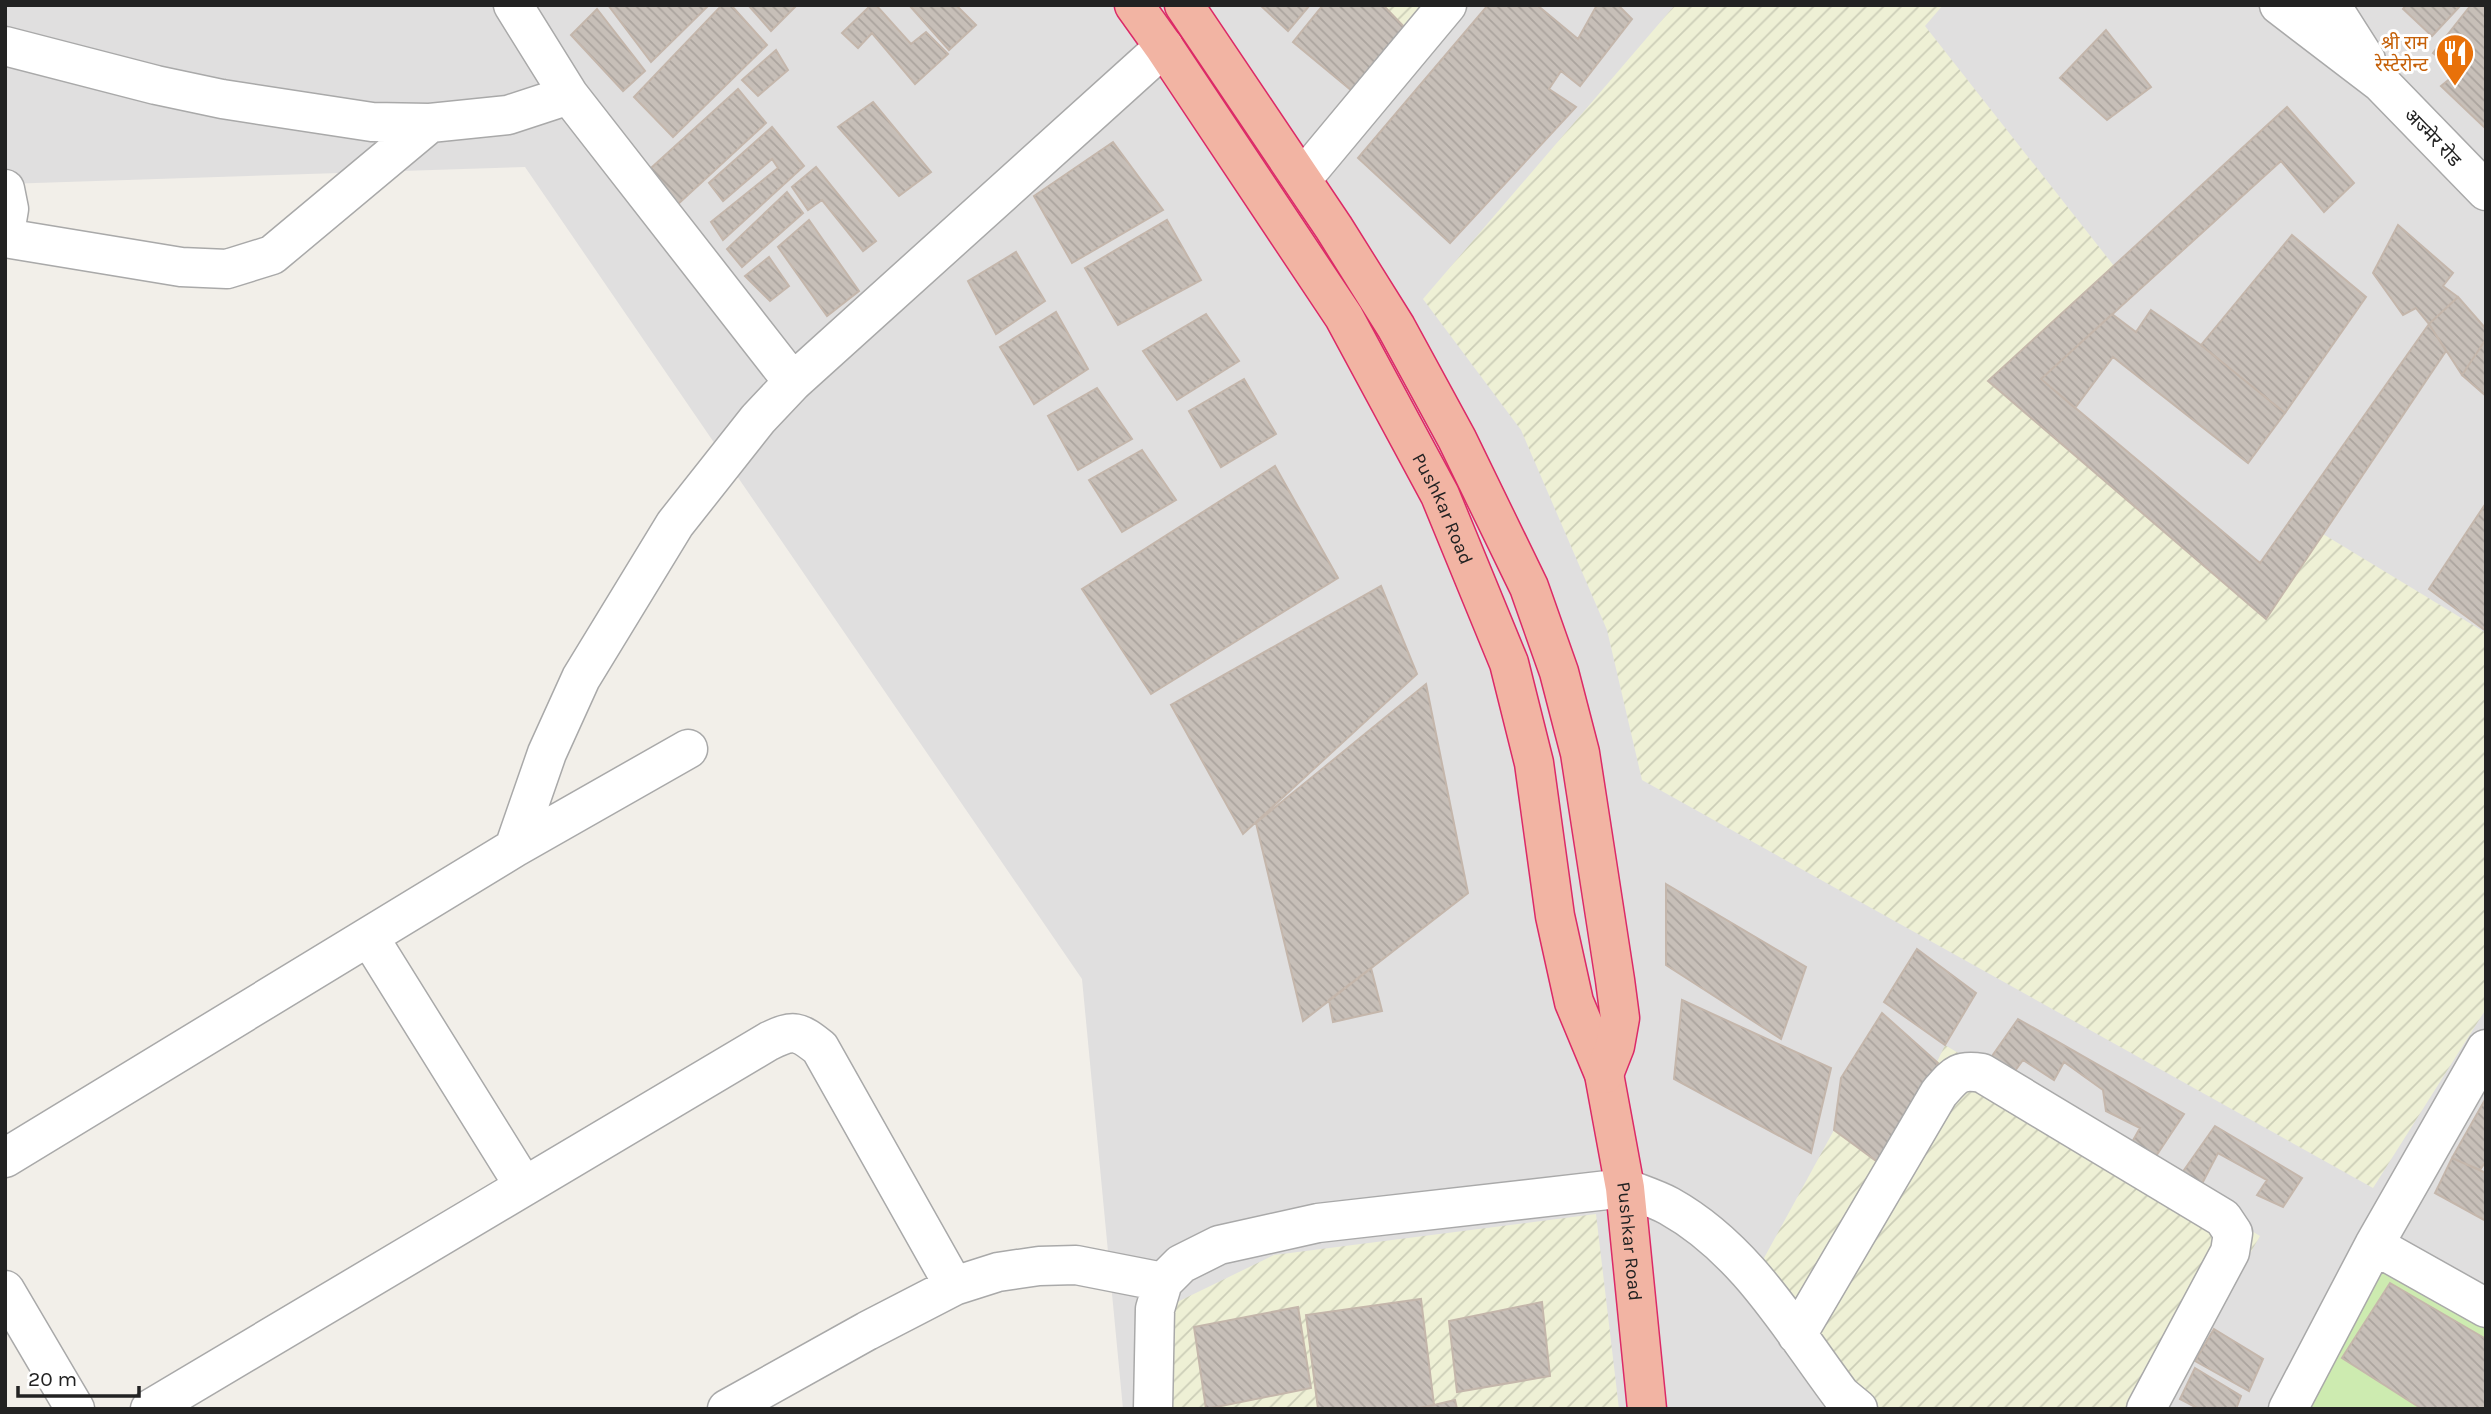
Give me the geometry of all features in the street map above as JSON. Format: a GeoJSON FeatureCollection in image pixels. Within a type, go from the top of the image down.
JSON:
{"type":"FeatureCollection","features":[{"type":"Feature","properties":{"kind":"highway","name":"Pushkar Road"},"geometry":{"type":"LineString","coordinates":[[1134,5],[1344,317],[1440,495],[1508,663],[1534,763],[1555,916],[1574,1002],[1604,1074],[1625,1188],[1647,1409]]}},
{"type":"Feature","properties":{"kind":"highway"},"geometry":{"type":"LineString","coordinates":[[1184,5],[1302,179],[1395,327],[1457,439],[1529,587],[1559,671],[1580,753],[1620,1018],[1615,1046],[1604,1074]]}},
{"type":"Feature","properties":{"kind":"street"},"geometry":{"type":"LineString","coordinates":[[513,5],[569,96],[793,382]]}},
{"type":"Feature","properties":{"kind":"street"},"geometry":{"type":"LineString","coordinates":[[1302,179],[1447,5]]}},
{"type":"Feature","properties":{"kind":"street","name":"अज्मेर रोड"},"geometry":{"type":"LineString","coordinates":[[2279,5],[2381,83],[2486,191]]}},
{"type":"Feature","properties":{"kind":"street","name":"अज्मेर रोड"},"geometry":{"type":"LineString","coordinates":[[2331,5],[2381,83]]}},
{"type":"Feature","properties":{"kind":"street"},"geometry":{"type":"LineString","coordinates":[[5,46],[233,102],[372,122],[430,123],[508,115],[569,96]]}},
{"type":"Feature","properties":{"kind":"street"},"geometry":{"type":"LineString","coordinates":[[514,848],[547,754],[581,678],[675,524],[758,419],[793,382],[1164,47]]}},
{"type":"Feature","properties":{"kind":"street"},"geometry":{"type":"LineString","coordinates":[[5,189],[9,209],[5,236],[181,267],[227,269],[272,255],[430,123]]}},
{"type":"Feature","properties":{"kind":"street"},"geometry":{"type":"LineString","coordinates":[[5,1158],[514,848],[688,749]]}},
{"type":"Feature","properties":{"kind":"street"},"geometry":{"type":"LineString","coordinates":[[369,937],[524,1186]]}},
{"type":"Feature","properties":{"kind":"street"},"geometry":{"type":"LineString","coordinates":[[150,1409],[788,1032],[806,1036],[820,1048],[954,1286]]}},
{"type":"Feature","properties":{"kind":"street"},"geometry":{"type":"LineString","coordinates":[[2288,1409],[2374,1245],[2486,1049]]}},
{"type":"Feature","properties":{"kind":"street"},"geometry":{"type":"LineString","coordinates":[[1797,1335],[1939,1093],[1955,1074],[1967,1070],[1982,1073],[2223,1219],[2233,1233],[2230,1252],[2146,1409]]}},
{"type":"Feature","properties":{"kind":"street"},"geometry":{"type":"LineString","coordinates":[[1153,1409],[1155,1309],[1163,1282],[1181,1264],[1219,1245],[1318,1223],[1625,1188],[1669,1206],[1712,1235],[1749,1270],[1841,1395],[1858,1409]]}},
{"type":"Feature","properties":{"kind":"street"},"geometry":{"type":"LineString","coordinates":[[2374,1245],[2486,1308]]}},
{"type":"Feature","properties":{"kind":"street"},"geometry":{"type":"LineString","coordinates":[[727,1409],[954,1286],[998,1272],[1039,1266],[1076,1265],[1163,1282]]}},
{"type":"Feature","properties":{"kind":"street"},"geometry":{"type":"LineString","coordinates":[[5,1290],[75,1409]]}},
{"type":"Feature","properties":{"kind":"shaded area"},"geometry":{"type":"Polygon","coordinates":[[[5,5],[2486,5],[2486,1409],[1123,1409],[1082,979],[525,167],[5,184],[5,5]]]}},
{"type":"Feature","properties":{"kind":"green space"},"geometry":{"type":"Polygon","coordinates":[[[1377,5],[1440,5],[1413,36],[1377,5]]]}},
{"type":"Feature","properties":{"kind":"green space"},"geometry":{"type":"Polygon","coordinates":[[[1675,5],[1943,5],[1925,26],[2114,266],[1989,382],[2266,619],[2323,534],[2486,633],[2486,1009],[2373,1188],[1642,780],[1607,630],[1521,430],[1423,299],[1675,5]]]}},
{"type":"Feature","properties":{"kind":"green space"},"geometry":{"type":"Polygon","coordinates":[[[1945,1045],[2260,1236],[2162,1409],[1870,1409],[1758,1269],[1834,1130],[1887,1168],[1945,1045]]]}},
{"type":"Feature","properties":{"kind":"green space"},"geometry":{"type":"Polygon","coordinates":[[[1596,1214],[1619,1409],[1163,1409],[1165,1308],[1274,1255],[1596,1214]]]}},
{"type":"Feature","properties":{"kind":"green space"},"geometry":{"type":"Polygon","coordinates":[[[2374,1245],[2486,1318],[2486,1409],[2288,1409],[2374,1245]]]}},
{"type":"Feature","properties":{"kind":"building"},"geometry":{"type":"Polygon","coordinates":[[[608,5],[709,5],[651,62],[608,5]]]}},
{"type":"Feature","properties":{"kind":"building"},"geometry":{"type":"Polygon","coordinates":[[[722,5],[731,5],[767,45],[673,137],[634,97],[722,5]]]}},
{"type":"Feature","properties":{"kind":"building"},"geometry":{"type":"Polygon","coordinates":[[[748,5],[797,5],[771,31],[748,5]]]}},
{"type":"Feature","properties":{"kind":"building"},"geometry":{"type":"Polygon","coordinates":[[[871,5],[876,5],[911,44],[926,32],[948,54],[915,84],[872,33],[858,48],[842,33],[871,5]]]}},
{"type":"Feature","properties":{"kind":"building"},"geometry":{"type":"Polygon","coordinates":[[[909,5],[956,5],[976,25],[949,50],[909,5]]]}},
{"type":"Feature","properties":{"kind":"building"},"geometry":{"type":"Polygon","coordinates":[[[1260,5],[1310,5],[1288,31],[1260,5]]]}},
{"type":"Feature","properties":{"kind":"building"},"geometry":{"type":"Polygon","coordinates":[[[1323,5],[1383,5],[1413,36],[1363,100],[1293,42],[1323,5]]]}},
{"type":"Feature","properties":{"kind":"building"},"geometry":{"type":"Polygon","coordinates":[[[1488,5],[1537,5],[1578,39],[1597,5],[1618,5],[1632,19],[1580,86],[1561,71],[1549,89],[1576,107],[1450,243],[1358,158],[1488,5]]]}},
{"type":"Feature","properties":{"kind":"building"},"geometry":{"type":"Polygon","coordinates":[[[2406,5],[2460,6],[2432,36],[2403,9],[2406,5]]]}},
{"type":"Feature","properties":{"kind":"building"},"geometry":{"type":"Polygon","coordinates":[[[2471,5],[2482,5],[2486,9],[2486,129],[2441,86],[2458,72],[2433,53],[2471,5]]]}},
{"type":"Feature","properties":{"kind":"building"},"geometry":{"type":"Polygon","coordinates":[[[597,9],[645,71],[623,91],[571,35],[597,9]]]}},
{"type":"Feature","properties":{"kind":"building"},"geometry":{"type":"Polygon","coordinates":[[[2106,30],[2151,87],[2107,120],[2060,78],[2106,30]]]}},
{"type":"Feature","properties":{"kind":"building"},"geometry":{"type":"Polygon","coordinates":[[[776,50],[788,70],[758,96],[742,80],[776,50]]]}},
{"type":"Feature","properties":{"kind":"building"},"geometry":{"type":"Polygon","coordinates":[[[738,89],[766,123],[677,205],[650,169],[738,89]]]}},
{"type":"Feature","properties":{"kind":"building"},"geometry":{"type":"Polygon","coordinates":[[[873,102],[931,172],[899,196],[838,127],[873,102]]]}},
{"type":"Feature","properties":{"kind":"building"},"geometry":{"type":"Polygon","coordinates":[[[2287,107],[2354,183],[2324,212],[2281,161],[2041,379],[2260,563],[2429,324],[2446,351],[2266,619],[1988,381],[2287,107]]]}},
{"type":"Feature","properties":{"kind":"building"},"geometry":{"type":"Polygon","coordinates":[[[772,127],[804,166],[723,240],[711,222],[778,168],[772,159],[723,201],[709,183],[772,127]]]}},
{"type":"Feature","properties":{"kind":"building"},"geometry":{"type":"Polygon","coordinates":[[[1113,142],[1163,210],[1072,263],[1034,196],[1113,142]]]}},
{"type":"Feature","properties":{"kind":"building"},"geometry":{"type":"Polygon","coordinates":[[[816,167],[876,241],[863,251],[822,200],[808,210],[792,187],[816,167]]]}},
{"type":"Feature","properties":{"kind":"building"},"geometry":{"type":"Polygon","coordinates":[[[787,192],[803,213],[742,267],[727,249],[787,192]]]}},
{"type":"Feature","properties":{"kind":"building"},"geometry":{"type":"Polygon","coordinates":[[[809,220],[859,291],[827,316],[778,247],[809,220]]]}},
{"type":"Feature","properties":{"kind":"building"},"geometry":{"type":"Polygon","coordinates":[[[1167,220],[1201,280],[1118,325],[1085,268],[1167,220]]]}},
{"type":"Feature","properties":{"kind":"building"},"geometry":{"type":"Polygon","coordinates":[[[2398,225],[2453,273],[2443,286],[2458,297],[2429,324],[2416,308],[2403,315],[2373,273],[2398,225]]]}},
{"type":"Feature","properties":{"kind":"building"},"geometry":{"type":"Polygon","coordinates":[[[2292,235],[2366,297],[2285,413],[2201,345],[2292,235]]]}},
{"type":"Feature","properties":{"kind":"building"},"geometry":{"type":"Polygon","coordinates":[[[1016,252],[1045,301],[996,334],[968,281],[1016,252]]]}},
{"type":"Feature","properties":{"kind":"building"},"geometry":{"type":"Polygon","coordinates":[[[769,257],[789,286],[770,301],[745,276],[769,257]]]}},
{"type":"Feature","properties":{"kind":"building"},"geometry":{"type":"Polygon","coordinates":[[[2458,297],[2486,329],[2486,339],[2462,375],[2429,324],[2458,297]]]}},
{"type":"Feature","properties":{"kind":"building"},"geometry":{"type":"Polygon","coordinates":[[[2151,310],[2201,345],[2285,413],[2248,463],[2113,357],[2075,408],[2041,379],[2112,314],[2136,332],[2151,310]]]}},
{"type":"Feature","properties":{"kind":"building"},"geometry":{"type":"Polygon","coordinates":[[[1056,312],[1088,369],[1034,404],[1000,347],[1056,312]]]}},
{"type":"Feature","properties":{"kind":"building"},"geometry":{"type":"Polygon","coordinates":[[[1206,314],[1239,361],[1177,400],[1143,351],[1206,314]]]}},
{"type":"Feature","properties":{"kind":"building"},"geometry":{"type":"Polygon","coordinates":[[[2486,339],[2486,396],[2462,375],[2486,339]]]}},
{"type":"Feature","properties":{"kind":"building"},"geometry":{"type":"Polygon","coordinates":[[[1244,379],[1276,434],[1221,467],[1189,411],[1244,379]]]}},
{"type":"Feature","properties":{"kind":"building"},"geometry":{"type":"Polygon","coordinates":[[[1097,388],[1132,439],[1078,470],[1048,416],[1097,388]]]}},
{"type":"Feature","properties":{"kind":"building"},"geometry":{"type":"Polygon","coordinates":[[[1142,450],[1176,500],[1122,532],[1089,480],[1142,450]]]}},
{"type":"Feature","properties":{"kind":"building"},"geometry":{"type":"Polygon","coordinates":[[[1275,466],[1338,578],[1151,694],[1082,589],[1275,466]]]}},
{"type":"Feature","properties":{"kind":"building"},"geometry":{"type":"Polygon","coordinates":[[[2486,503],[2486,631],[2429,589],[2486,503]]]}},
{"type":"Feature","properties":{"kind":"building"},"geometry":{"type":"Polygon","coordinates":[[[1381,586],[1417,674],[1243,834],[1171,705],[1381,586]]]}},
{"type":"Feature","properties":{"kind":"building"},"geometry":{"type":"Polygon","coordinates":[[[1426,684],[1468,893],[1303,1021],[1256,823],[1426,684]]]}},
{"type":"Feature","properties":{"kind":"building"},"geometry":{"type":"Polygon","coordinates":[[[1666,884],[1806,967],[1781,1039],[1666,965],[1666,884]]]}},
{"type":"Feature","properties":{"kind":"building"},"geometry":{"type":"Polygon","coordinates":[[[1917,949],[1976,993],[1945,1045],[1884,1002],[1917,949]]]}},
{"type":"Feature","properties":{"kind":"building"},"geometry":{"type":"Polygon","coordinates":[[[1371,968],[1382,1011],[1333,1022],[1329,1000],[1371,968]]]}},
{"type":"Feature","properties":{"kind":"building"},"geometry":{"type":"Polygon","coordinates":[[[1682,1000],[1831,1068],[1811,1153],[1674,1079],[1682,1000]]]}},
{"type":"Feature","properties":{"kind":"building"},"geometry":{"type":"Polygon","coordinates":[[[1882,1013],[1938,1063],[1887,1169],[1834,1130],[1841,1078],[1882,1013]]]}},
{"type":"Feature","properties":{"kind":"building"},"geometry":{"type":"Polygon","coordinates":[[[2018,1019],[2184,1114],[2148,1168],[2127,1151],[2140,1128],[2106,1111],[2103,1090],[2064,1062],[2054,1080],[2023,1060],[2006,1083],[1983,1069],[2018,1019]]]}},
{"type":"Feature","properties":{"kind":"building"},"geometry":{"type":"Polygon","coordinates":[[[2486,1098],[2486,1161],[2480,1170],[2452,1158],[2486,1098]]]}},
{"type":"Feature","properties":{"kind":"building"},"geometry":{"type":"Polygon","coordinates":[[[2215,1126],[2302,1178],[2283,1207],[2257,1195],[2267,1180],[2218,1153],[2196,1195],[2175,1183],[2215,1126]]]}},
{"type":"Feature","properties":{"kind":"building"},"geometry":{"type":"Polygon","coordinates":[[[2452,1158],[2486,1173],[2486,1221],[2435,1193],[2452,1158]]]}},
{"type":"Feature","properties":{"kind":"building"},"geometry":{"type":"Polygon","coordinates":[[[2390,1283],[2486,1339],[2486,1409],[2422,1409],[2342,1358],[2390,1283]]]}},
{"type":"Feature","properties":{"kind":"building"},"geometry":{"type":"Polygon","coordinates":[[[1421,1299],[1434,1405],[1414,1409],[1318,1409],[1306,1315],[1421,1299]]]}},
{"type":"Feature","properties":{"kind":"building"},"geometry":{"type":"Polygon","coordinates":[[[1542,1302],[1550,1376],[1457,1392],[1449,1321],[1542,1302]]]}},
{"type":"Feature","properties":{"kind":"building"},"geometry":{"type":"Polygon","coordinates":[[[1298,1307],[1311,1388],[1206,1409],[1194,1327],[1298,1307]]]}},
{"type":"Feature","properties":{"kind":"building"},"geometry":{"type":"Polygon","coordinates":[[[2214,1329],[2263,1359],[2249,1391],[2195,1361],[2214,1329]]]}},
{"type":"Feature","properties":{"kind":"building"},"geometry":{"type":"Polygon","coordinates":[[[2195,1368],[2241,1396],[2236,1409],[2199,1409],[2180,1399],[2195,1368]]]}},
{"type":"Feature","properties":{"kind":"building"},"geometry":{"type":"Polygon","coordinates":[[[1455,1400],[1457,1409],[1414,1409],[1434,1405],[1455,1400]]]}},
{"type":"Feature","properties":{"kind":"place","name":"श्री राम रेस्टेरोन्ट"},"geometry":{"type":"Point","coordinates":[2455,87]}}]}
